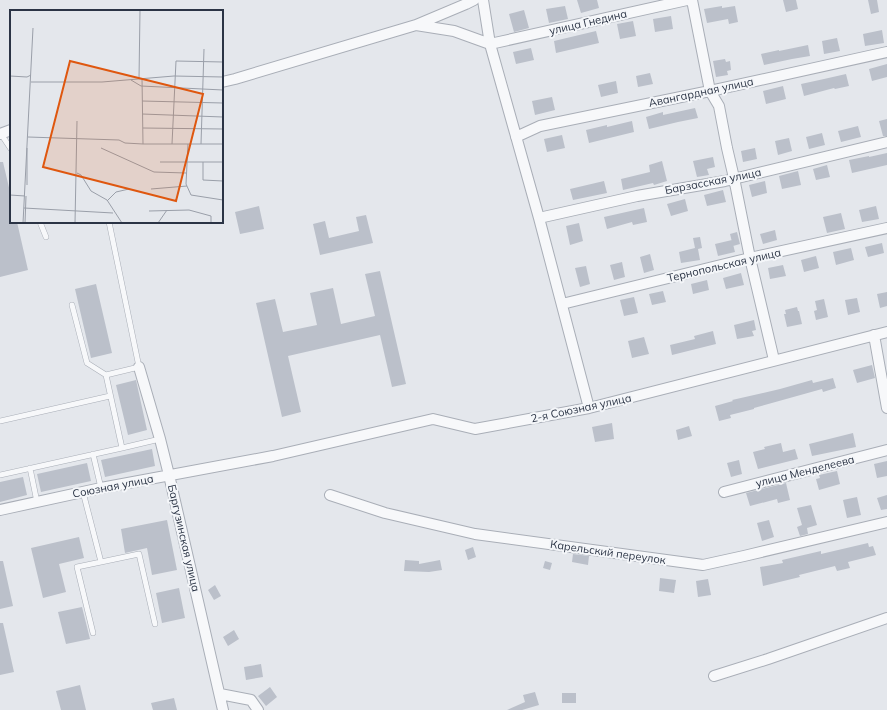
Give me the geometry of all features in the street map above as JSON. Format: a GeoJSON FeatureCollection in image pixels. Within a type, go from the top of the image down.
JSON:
{"type":"FeatureCollection","features":[{"type":"Feature","properties":{"kind":"street"},"geometry":{"type":"LineString","coordinates":[[483,0],[490,44],[539,218],[589,408]]}},
{"type":"Feature","properties":{"kind":"street","name":"улица Гнедина"},"geometry":{"type":"LineString","coordinates":[[490,44],[687,0]]}},
{"type":"Feature","properties":{"kind":"street"},"geometry":{"type":"LineString","coordinates":[[692,0],[710,91],[718,106],[750,258],[774,360]]}},
{"type":"Feature","properties":{"kind":"street"},"geometry":{"type":"LineString","coordinates":[[223,82],[416,25],[469,1]]}},
{"type":"Feature","properties":{"kind":"street"},"geometry":{"type":"LineString","coordinates":[[416,25],[454,32],[490,44]]}},
{"type":"Feature","properties":{"kind":"street","name":"Авангардная улица"},"geometry":{"type":"LineString","coordinates":[[516,137],[540,126],[710,91],[887,52]]}},
{"type":"Feature","properties":{"kind":"street"},"geometry":{"type":"LineString","coordinates":[[0,134],[10,130]]}},
{"type":"Feature","properties":{"kind":"street","name":"Барзасская улица"},"geometry":{"type":"LineString","coordinates":[[539,218],[637,196],[734,178],[887,142]]}},
{"type":"Feature","properties":{"kind":"street","name":"Тернопольская улица"},"geometry":{"type":"LineString","coordinates":[[562,304],[750,258],[887,228]]}},
{"type":"Feature","properties":{"kind":"street","name":"2-я Союзная улица"},"geometry":{"type":"LineString","coordinates":[[273,456],[433,419],[475,429],[589,408],[887,332]]}},
{"type":"Feature","properties":{"kind":"street"},"geometry":{"type":"LineString","coordinates":[[874,335],[887,408]]}},
{"type":"Feature","properties":{"kind":"street","name":"Баргузинская улица"},"geometry":{"type":"LineString","coordinates":[[139,367],[170,475],[223,710]]}},
{"type":"Feature","properties":{"kind":"street","name":"улица Менделеева"},"geometry":{"type":"LineString","coordinates":[[724,492],[887,450]]}},
{"type":"Feature","properties":{"kind":"street","name":"Союзная улица"},"geometry":{"type":"LineString","coordinates":[[0,510],[101,488],[273,456]]}},
{"type":"Feature","properties":{"kind":"street","name":"Карельский переулок"},"geometry":{"type":"LineString","coordinates":[[330,495],[385,513],[475,534],[702,565],[887,522]]}},
{"type":"Feature","properties":{"kind":"street"},"geometry":{"type":"LineString","coordinates":[[714,676],[887,618]]}},
{"type":"Feature","properties":{"kind":"street"},"geometry":{"type":"LineString","coordinates":[[220,694],[251,700],[258,710]]}},
{"type":"Feature","properties":{"kind":"lane"},"geometry":{"type":"LineString","coordinates":[[0,134],[10,148]]}},
{"type":"Feature","properties":{"kind":"lane"},"geometry":{"type":"LineString","coordinates":[[40,223],[46,237]]}},
{"type":"Feature","properties":{"kind":"lane"},"geometry":{"type":"LineString","coordinates":[[72,305],[87,363],[106,375],[139,367],[109,223]]}},
{"type":"Feature","properties":{"kind":"lane"},"geometry":{"type":"LineString","coordinates":[[106,375],[122,448]]}},
{"type":"Feature","properties":{"kind":"lane"},"geometry":{"type":"LineString","coordinates":[[0,420],[110,396]]}},
{"type":"Feature","properties":{"kind":"lane"},"geometry":{"type":"LineString","coordinates":[[0,475],[160,439]]}},
{"type":"Feature","properties":{"kind":"lane"},"geometry":{"type":"LineString","coordinates":[[93,454],[101,488]]}},
{"type":"Feature","properties":{"kind":"lane"},"geometry":{"type":"LineString","coordinates":[[30,468],[37,502]]}},
{"type":"Feature","properties":{"kind":"lane"},"geometry":{"type":"LineString","coordinates":[[83,492],[101,562]]}},
{"type":"Feature","properties":{"kind":"lane"},"geometry":{"type":"LineString","coordinates":[[93,633],[77,567],[138,554],[155,624]]}},
{"type":"Feature","properties":{"kind":"building"},"geometry":{"type":"Polygon","coordinates":[[[577,0],[597,0],[599,8],[581,13],[577,0]]]}},
{"type":"Feature","properties":{"kind":"building"},"geometry":{"type":"Polygon","coordinates":[[[783,0],[796,0],[798,9],[786,12],[783,0]]]}},
{"type":"Feature","properties":{"kind":"building"},"geometry":{"type":"Polygon","coordinates":[[[868,0],[877,0],[879,12],[871,14],[868,0]]]}},
{"type":"Feature","properties":{"kind":"building"},"geometry":{"type":"Polygon","coordinates":[[[565,6],[568,19],[549,23],[546,9],[565,6]]]}},
{"type":"Feature","properties":{"kind":"building"},"geometry":{"type":"Polygon","coordinates":[[[722,6],[722,8],[735,6],[738,22],[729,24],[728,19],[707,23],[704,9],[722,6]]]}},
{"type":"Feature","properties":{"kind":"building"},"geometry":{"type":"Polygon","coordinates":[[[524,10],[529,28],[514,32],[509,14],[524,10]]]}},
{"type":"Feature","properties":{"kind":"building"},"geometry":{"type":"Polygon","coordinates":[[[671,16],[673,29],[655,32],[653,19],[671,16]]]}},
{"type":"Feature","properties":{"kind":"building"},"geometry":{"type":"Polygon","coordinates":[[[633,21],[636,36],[620,39],[617,24],[633,21]]]}},
{"type":"Feature","properties":{"kind":"building"},"geometry":{"type":"Polygon","coordinates":[[[882,30],[884,43],[865,46],[863,34],[882,30]]]}},
{"type":"Feature","properties":{"kind":"building"},"geometry":{"type":"Polygon","coordinates":[[[596,31],[599,43],[556,53],[554,41],[596,31]]]}},
{"type":"Feature","properties":{"kind":"building"},"geometry":{"type":"Polygon","coordinates":[[[837,38],[840,51],[824,54],[822,41],[837,38]]]}},
{"type":"Feature","properties":{"kind":"building"},"geometry":{"type":"Polygon","coordinates":[[[808,45],[810,56],[764,65],[761,54],[808,45]]]}},
{"type":"Feature","properties":{"kind":"building"},"geometry":{"type":"Polygon","coordinates":[[[531,48],[534,60],[516,64],[513,52],[531,48]]]}},
{"type":"Feature","properties":{"kind":"building"},"geometry":{"type":"Polygon","coordinates":[[[725,59],[726,62],[730,61],[731,70],[727,71],[728,75],[716,77],[713,61],[725,59]]]}},
{"type":"Feature","properties":{"kind":"building"},"geometry":{"type":"Polygon","coordinates":[[[887,64],[887,77],[872,81],[869,69],[887,64]]]}},
{"type":"Feature","properties":{"kind":"building"},"geometry":{"type":"Polygon","coordinates":[[[650,73],[653,84],[638,87],[636,76],[650,73]]]}},
{"type":"Feature","properties":{"kind":"building"},"geometry":{"type":"Polygon","coordinates":[[[846,74],[849,86],[834,88],[804,96],[801,84],[846,74]]]}},
{"type":"Feature","properties":{"kind":"building"},"geometry":{"type":"Polygon","coordinates":[[[616,81],[618,93],[601,97],[598,85],[616,81]]]}},
{"type":"Feature","properties":{"kind":"building"},"geometry":{"type":"Polygon","coordinates":[[[783,86],[786,99],[766,104],[763,91],[783,86]]]}},
{"type":"Feature","properties":{"kind":"building"},"geometry":{"type":"Polygon","coordinates":[[[552,97],[555,110],[535,115],[532,101],[552,97]]]}},
{"type":"Feature","properties":{"kind":"building"},"geometry":{"type":"Polygon","coordinates":[[[695,108],[698,118],[649,129],[646,117],[663,112],[663,115],[695,108]]]}},
{"type":"Feature","properties":{"kind":"building"},"geometry":{"type":"Polygon","coordinates":[[[887,119],[887,136],[883,136],[879,121],[887,119]]]}},
{"type":"Feature","properties":{"kind":"building"},"geometry":{"type":"Polygon","coordinates":[[[632,121],[634,132],[589,143],[586,130],[632,121]]]}},
{"type":"Feature","properties":{"kind":"building"},"geometry":{"type":"Polygon","coordinates":[[[858,126],[861,137],[841,142],[838,131],[858,126]]]}},
{"type":"Feature","properties":{"kind":"building"},"geometry":{"type":"Polygon","coordinates":[[[822,133],[825,145],[809,149],[806,137],[822,133]]]}},
{"type":"Feature","properties":{"kind":"building"},"geometry":{"type":"Polygon","coordinates":[[[562,135],[565,148],[547,152],[544,139],[562,135]]]}},
{"type":"Feature","properties":{"kind":"building"},"geometry":{"type":"Polygon","coordinates":[[[789,138],[792,151],[778,155],[775,141],[789,138]]]}},
{"type":"Feature","properties":{"kind":"building"},"geometry":{"type":"Polygon","coordinates":[[[755,148],[757,159],[743,162],[741,151],[755,148]]]}},
{"type":"Feature","properties":{"kind":"building"},"geometry":{"type":"Polygon","coordinates":[[[887,153],[887,165],[852,173],[849,160],[887,153]]]}},
{"type":"Feature","properties":{"kind":"building"},"geometry":{"type":"Polygon","coordinates":[[[713,157],[715,167],[707,169],[709,175],[697,177],[693,161],[713,157]]]}},
{"type":"Feature","properties":{"kind":"building"},"geometry":{"type":"Polygon","coordinates":[[[662,161],[667,181],[654,185],[653,183],[623,190],[621,179],[650,172],[649,165],[662,161]]]}},
{"type":"Feature","properties":{"kind":"building"},"geometry":{"type":"Polygon","coordinates":[[[0,162],[3,162],[10,192],[10,223],[17,223],[28,270],[0,277],[0,162]]]}},
{"type":"Feature","properties":{"kind":"building"},"geometry":{"type":"Polygon","coordinates":[[[827,165],[830,177],[816,180],[813,169],[827,165]]]}},
{"type":"Feature","properties":{"kind":"building"},"geometry":{"type":"Polygon","coordinates":[[[798,171],[801,185],[782,189],[779,176],[798,171]]]}},
{"type":"Feature","properties":{"kind":"building"},"geometry":{"type":"Polygon","coordinates":[[[604,181],[607,193],[573,200],[570,189],[604,181]]]}},
{"type":"Feature","properties":{"kind":"building"},"geometry":{"type":"Polygon","coordinates":[[[765,181],[767,193],[752,197],[749,185],[765,181]]]}},
{"type":"Feature","properties":{"kind":"building"},"geometry":{"type":"Polygon","coordinates":[[[723,190],[726,202],[707,206],[704,195],[723,190]]]}},
{"type":"Feature","properties":{"kind":"building"},"geometry":{"type":"Polygon","coordinates":[[[685,199],[688,211],[671,216],[667,204],[685,199]]]}},
{"type":"Feature","properties":{"kind":"building"},"geometry":{"type":"Polygon","coordinates":[[[259,206],[264,229],[240,234],[235,212],[259,206]]]}},
{"type":"Feature","properties":{"kind":"building"},"geometry":{"type":"Polygon","coordinates":[[[876,206],[879,219],[862,222],[859,210],[876,206]]]}},
{"type":"Feature","properties":{"kind":"building"},"geometry":{"type":"Polygon","coordinates":[[[644,208],[647,222],[633,225],[632,222],[607,229],[604,217],[644,208]]]}},
{"type":"Feature","properties":{"kind":"building"},"geometry":{"type":"Polygon","coordinates":[[[841,213],[845,229],[827,233],[823,217],[841,213]]]}},
{"type":"Feature","properties":{"kind":"building"},"geometry":{"type":"Polygon","coordinates":[[[366,215],[373,243],[320,255],[313,224],[325,221],[329,238],[359,231],[356,217],[366,215]]]}},
{"type":"Feature","properties":{"kind":"building"},"geometry":{"type":"Polygon","coordinates":[[[579,223],[583,241],[570,245],[566,226],[579,223]]]}},
{"type":"Feature","properties":{"kind":"building"},"geometry":{"type":"Polygon","coordinates":[[[775,230],[777,240],[763,244],[760,234],[775,230]]]}},
{"type":"Feature","properties":{"kind":"building"},"geometry":{"type":"Polygon","coordinates":[[[737,232],[740,244],[733,246],[730,234],[737,232]]]}},
{"type":"Feature","properties":{"kind":"building"},"geometry":{"type":"Polygon","coordinates":[[[700,237],[702,248],[698,249],[700,260],[681,263],[679,252],[695,248],[693,238],[700,237]]]}},
{"type":"Feature","properties":{"kind":"building"},"geometry":{"type":"Polygon","coordinates":[[[732,240],[735,252],[718,256],[715,244],[732,240]]]}},
{"type":"Feature","properties":{"kind":"building"},"geometry":{"type":"Polygon","coordinates":[[[882,243],[884,253],[868,257],[865,247],[882,243]]]}},
{"type":"Feature","properties":{"kind":"building"},"geometry":{"type":"Polygon","coordinates":[[[851,248],[854,260],[836,265],[833,252],[851,248]]]}},
{"type":"Feature","properties":{"kind":"building"},"geometry":{"type":"Polygon","coordinates":[[[650,254],[654,270],[644,273],[640,257],[650,254]]]}},
{"type":"Feature","properties":{"kind":"building"},"geometry":{"type":"Polygon","coordinates":[[[816,256],[819,268],[804,272],[801,260],[816,256]]]}},
{"type":"Feature","properties":{"kind":"building"},"geometry":{"type":"Polygon","coordinates":[[[622,262],[625,277],[614,280],[610,265],[622,262]]]}},
{"type":"Feature","properties":{"kind":"building"},"geometry":{"type":"Polygon","coordinates":[[[783,265],[786,276],[770,279],[768,268],[783,265]]]}},
{"type":"Feature","properties":{"kind":"building"},"geometry":{"type":"Polygon","coordinates":[[[586,266],[590,284],[580,287],[575,268],[586,266]]]}},
{"type":"Feature","properties":{"kind":"building"},"geometry":{"type":"Polygon","coordinates":[[[380,271],[406,384],[392,387],[380,335],[288,356],[301,412],[282,417],[256,303],[275,299],[283,332],[317,325],[310,293],[333,288],[341,324],[375,316],[365,274],[380,271]]]}},
{"type":"Feature","properties":{"kind":"building"},"geometry":{"type":"Polygon","coordinates":[[[741,273],[744,285],[726,289],[723,278],[741,273]]]}},
{"type":"Feature","properties":{"kind":"building"},"geometry":{"type":"Polygon","coordinates":[[[707,280],[709,290],[693,294],[691,284],[707,280]]]}},
{"type":"Feature","properties":{"kind":"building"},"geometry":{"type":"Polygon","coordinates":[[[96,284],[112,353],[91,358],[75,289],[96,284]]]}},
{"type":"Feature","properties":{"kind":"building"},"geometry":{"type":"Polygon","coordinates":[[[663,291],[666,302],[652,305],[649,294],[663,291]]]}},
{"type":"Feature","properties":{"kind":"building"},"geometry":{"type":"Polygon","coordinates":[[[887,292],[887,306],[880,308],[877,294],[887,292]]]}},
{"type":"Feature","properties":{"kind":"building"},"geometry":{"type":"Polygon","coordinates":[[[634,297],[638,313],[624,316],[620,300],[634,297]]]}},
{"type":"Feature","properties":{"kind":"building"},"geometry":{"type":"Polygon","coordinates":[[[857,298],[860,312],[848,315],[845,300],[857,298]]]}},
{"type":"Feature","properties":{"kind":"building"},"geometry":{"type":"Polygon","coordinates":[[[824,299],[828,317],[816,320],[814,311],[817,310],[815,301],[824,299]]]}},
{"type":"Feature","properties":{"kind":"building"},"geometry":{"type":"Polygon","coordinates":[[[797,307],[802,324],[787,327],[784,314],[786,314],[785,310],[797,307]]]}},
{"type":"Feature","properties":{"kind":"building"},"geometry":{"type":"Polygon","coordinates":[[[754,320],[756,330],[752,331],[754,336],[737,339],[734,325],[754,320]]]}},
{"type":"Feature","properties":{"kind":"building"},"geometry":{"type":"Polygon","coordinates":[[[713,331],[716,344],[672,355],[670,345],[695,339],[694,336],[713,331]]]}},
{"type":"Feature","properties":{"kind":"building"},"geometry":{"type":"Polygon","coordinates":[[[644,337],[649,354],[632,358],[628,341],[644,337]]]}},
{"type":"Feature","properties":{"kind":"building"},"geometry":{"type":"Polygon","coordinates":[[[872,365],[875,378],[857,383],[853,370],[872,365]]]}},
{"type":"Feature","properties":{"kind":"building"},"geometry":{"type":"Polygon","coordinates":[[[833,378],[836,388],[823,392],[822,389],[754,408],[730,415],[731,418],[719,421],[715,406],[733,401],[732,400],[812,380],[813,383],[833,378]]]}},
{"type":"Feature","properties":{"kind":"building"},"geometry":{"type":"Polygon","coordinates":[[[136,380],[147,430],[128,435],[116,385],[136,380]]]}},
{"type":"Feature","properties":{"kind":"building"},"geometry":{"type":"Polygon","coordinates":[[[612,423],[614,439],[595,442],[592,427],[612,423]]]}},
{"type":"Feature","properties":{"kind":"building"},"geometry":{"type":"Polygon","coordinates":[[[689,426],[692,436],[678,440],[676,430],[689,426]]]}},
{"type":"Feature","properties":{"kind":"building"},"geometry":{"type":"Polygon","coordinates":[[[853,433],[856,447],[812,456],[809,444],[853,433]]]}},
{"type":"Feature","properties":{"kind":"building"},"geometry":{"type":"Polygon","coordinates":[[[781,443],[783,452],[795,449],[798,459],[758,469],[753,452],[765,449],[764,447],[781,443]]]}},
{"type":"Feature","properties":{"kind":"building"},"geometry":{"type":"Polygon","coordinates":[[[152,449],[155,466],[105,477],[101,460],[152,449]]]}},
{"type":"Feature","properties":{"kind":"building"},"geometry":{"type":"Polygon","coordinates":[[[739,460],[742,474],[731,477],[727,463],[739,460]]]}},
{"type":"Feature","properties":{"kind":"building"},"geometry":{"type":"Polygon","coordinates":[[[887,461],[887,476],[877,478],[874,464],[887,461]]]}},
{"type":"Feature","properties":{"kind":"building"},"geometry":{"type":"Polygon","coordinates":[[[87,463],[91,481],[41,492],[37,474],[87,463]]]}},
{"type":"Feature","properties":{"kind":"building"},"geometry":{"type":"Polygon","coordinates":[[[837,471],[840,484],[819,490],[816,479],[820,478],[819,475],[837,471]]]}},
{"type":"Feature","properties":{"kind":"building"},"geometry":{"type":"Polygon","coordinates":[[[23,477],[27,495],[0,502],[0,482],[23,477]]]}},
{"type":"Feature","properties":{"kind":"building"},"geometry":{"type":"Polygon","coordinates":[[[786,483],[790,500],[778,503],[777,499],[750,506],[746,493],[786,483]]]}},
{"type":"Feature","properties":{"kind":"building"},"geometry":{"type":"Polygon","coordinates":[[[887,495],[887,509],[881,510],[877,498],[887,495]]]}},
{"type":"Feature","properties":{"kind":"building"},"geometry":{"type":"Polygon","coordinates":[[[857,497],[861,515],[847,518],[843,500],[857,497]]]}},
{"type":"Feature","properties":{"kind":"building"},"geometry":{"type":"Polygon","coordinates":[[[811,505],[817,525],[807,528],[808,534],[800,536],[797,527],[802,525],[797,508],[811,505]]]}},
{"type":"Feature","properties":{"kind":"building"},"geometry":{"type":"Polygon","coordinates":[[[167,520],[177,570],[152,575],[147,548],[125,553],[121,529],[167,520]]]}},
{"type":"Feature","properties":{"kind":"building"},"geometry":{"type":"Polygon","coordinates":[[[769,520],[774,537],[762,541],[757,523],[769,520]]]}},
{"type":"Feature","properties":{"kind":"building"},"geometry":{"type":"Polygon","coordinates":[[[79,537],[84,558],[59,564],[66,592],[43,598],[31,548],[79,537]]]}},
{"type":"Feature","properties":{"kind":"building"},"geometry":{"type":"Polygon","coordinates":[[[868,543],[869,547],[873,546],[876,555],[848,562],[850,568],[837,571],[835,566],[799,575],[800,577],[763,586],[760,567],[783,563],[782,560],[821,551],[821,554],[868,543]]]}},
{"type":"Feature","properties":{"kind":"building"},"geometry":{"type":"Polygon","coordinates":[[[473,547],[476,557],[468,560],[465,550],[473,547]]]}},
{"type":"Feature","properties":{"kind":"building"},"geometry":{"type":"Polygon","coordinates":[[[573,554],[589,556],[588,565],[572,562],[573,554]]]}},
{"type":"Feature","properties":{"kind":"building"},"geometry":{"type":"Polygon","coordinates":[[[405,560],[419,561],[419,564],[440,560],[442,570],[429,572],[404,571],[405,560]]]}},
{"type":"Feature","properties":{"kind":"building"},"geometry":{"type":"Polygon","coordinates":[[[0,561],[3,561],[13,606],[0,609],[0,561]]]}},
{"type":"Feature","properties":{"kind":"building"},"geometry":{"type":"Polygon","coordinates":[[[545,561],[552,563],[550,570],[543,568],[545,561]]]}},
{"type":"Feature","properties":{"kind":"building"},"geometry":{"type":"Polygon","coordinates":[[[660,578],[676,580],[674,593],[659,591],[660,578]]]}},
{"type":"Feature","properties":{"kind":"building"},"geometry":{"type":"Polygon","coordinates":[[[708,579],[711,595],[698,597],[696,581],[708,579]]]}},
{"type":"Feature","properties":{"kind":"building"},"geometry":{"type":"Polygon","coordinates":[[[215,585],[221,596],[214,600],[208,590],[215,585]]]}},
{"type":"Feature","properties":{"kind":"building"},"geometry":{"type":"Polygon","coordinates":[[[179,588],[185,618],[162,623],[156,593],[179,588]]]}},
{"type":"Feature","properties":{"kind":"building"},"geometry":{"type":"Polygon","coordinates":[[[82,607],[90,639],[66,644],[58,612],[82,607]]]}},
{"type":"Feature","properties":{"kind":"building"},"geometry":{"type":"Polygon","coordinates":[[[0,623],[3,623],[14,672],[0,675],[0,623]]]}},
{"type":"Feature","properties":{"kind":"building"},"geometry":{"type":"Polygon","coordinates":[[[234,630],[239,639],[228,646],[223,637],[234,630]]]}},
{"type":"Feature","properties":{"kind":"building"},"geometry":{"type":"Polygon","coordinates":[[[261,664],[263,677],[246,680],[244,667],[261,664]]]}},
{"type":"Feature","properties":{"kind":"building"},"geometry":{"type":"Polygon","coordinates":[[[80,685],[86,710],[61,710],[56,691],[80,685]]]}},
{"type":"Feature","properties":{"kind":"building"},"geometry":{"type":"Polygon","coordinates":[[[270,687],[277,697],[266,706],[258,696],[270,687]]]}},
{"type":"Feature","properties":{"kind":"building"},"geometry":{"type":"Polygon","coordinates":[[[535,692],[539,705],[522,710],[507,710],[525,702],[523,695],[535,692]]]}},
{"type":"Feature","properties":{"kind":"building"},"geometry":{"type":"Polygon","coordinates":[[[562,693],[576,693],[576,703],[562,703],[562,693]]]}},
{"type":"Feature","properties":{"kind":"building"},"geometry":{"type":"Polygon","coordinates":[[[174,698],[177,710],[153,710],[151,703],[174,698]]]}}]}
